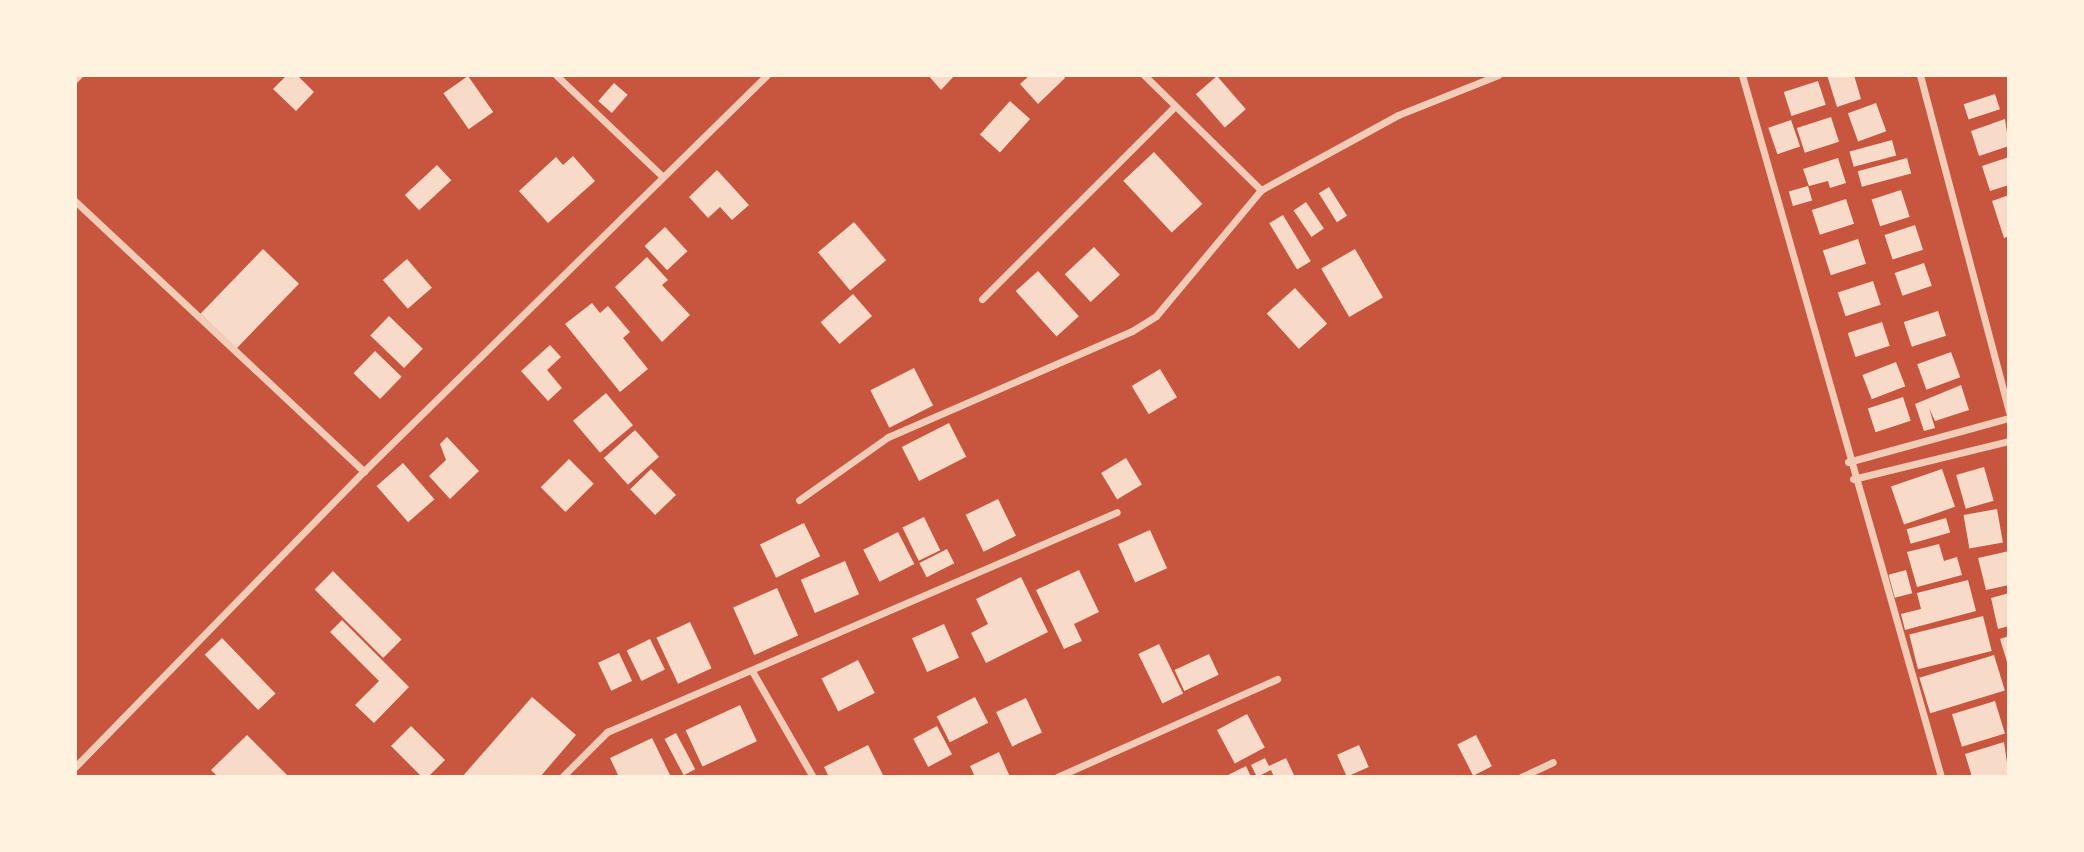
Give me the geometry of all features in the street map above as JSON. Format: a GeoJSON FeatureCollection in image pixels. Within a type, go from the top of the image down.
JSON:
{"type":"FeatureCollection","features":[{"type":"Feature","properties":{"kind":"street"},"geometry":{"type":"LineString","coordinates":[[75,79],[79,75]]}},
{"type":"Feature","properties":{"kind":"street"},"geometry":{"type":"LineString","coordinates":[[556,75],[662,176]]}},
{"type":"Feature","properties":{"kind":"street"},"geometry":{"type":"LineString","coordinates":[[75,767],[364,471],[767,75]]}},
{"type":"Feature","properties":{"kind":"street"},"geometry":{"type":"LineString","coordinates":[[1144,75],[1261,190]]}},
{"type":"Feature","properties":{"kind":"street"},"geometry":{"type":"LineString","coordinates":[[799,500],[888,437],[1132,331],[1156,316],[1261,190],[1398,115],[1498,75]]}},
{"type":"Feature","properties":{"kind":"street"},"geometry":{"type":"LineString","coordinates":[[1742,75],[1853,479],[1941,777]]}},
{"type":"Feature","properties":{"kind":"street"},"geometry":{"type":"LineString","coordinates":[[1920,75],[2009,412]]}},
{"type":"Feature","properties":{"kind":"street"},"geometry":{"type":"LineString","coordinates":[[982,299],[1174,107]]}},
{"type":"Feature","properties":{"kind":"street"},"geometry":{"type":"LineString","coordinates":[[75,201],[364,471]]}},
{"type":"Feature","properties":{"kind":"street"},"geometry":{"type":"LineString","coordinates":[[1848,461],[2009,418]]}},
{"type":"Feature","properties":{"kind":"street"},"geometry":{"type":"LineString","coordinates":[[1853,479],[2009,441]]}},
{"type":"Feature","properties":{"kind":"street"},"geometry":{"type":"LineString","coordinates":[[562,777],[607,732],[1117,512]]}},
{"type":"Feature","properties":{"kind":"street"},"geometry":{"type":"LineString","coordinates":[[752,671],[813,777]]}},
{"type":"Feature","properties":{"kind":"street"},"geometry":{"type":"LineString","coordinates":[[1058,777],[1278,679]]}},
{"type":"Feature","properties":{"kind":"street"},"geometry":{"type":"LineString","coordinates":[[1521,777],[1553,762]]}},
{"type":"Feature","properties":{"kind":"building"},"geometry":{"type":"Polygon","coordinates":[[[287,75],[297,75],[314,92],[296,111],[273,89],[287,75]]]}},
{"type":"Feature","properties":{"kind":"building"},"geometry":{"type":"Polygon","coordinates":[[[928,75],[955,75],[941,90],[928,75]]]}},
{"type":"Feature","properties":{"kind":"building"},"geometry":{"type":"Polygon","coordinates":[[[1030,75],[1063,75],[1065,78],[1038,104],[1020,84],[1030,75]]]}},
{"type":"Feature","properties":{"kind":"building"},"geometry":{"type":"Polygon","coordinates":[[[1827,75],[1854,75],[1861,99],[1837,107],[1827,75]]]}},
{"type":"Feature","properties":{"kind":"building"},"geometry":{"type":"Polygon","coordinates":[[[468,76],[493,112],[469,129],[443,93],[468,76]]]}},
{"type":"Feature","properties":{"kind":"building"},"geometry":{"type":"Polygon","coordinates":[[[1217,76],[1246,109],[1225,128],[1196,94],[1217,76]]]}},
{"type":"Feature","properties":{"kind":"building"},"geometry":{"type":"Polygon","coordinates":[[[1818,81],[1826,105],[1791,116],[1784,92],[1818,81]]]}},
{"type":"Feature","properties":{"kind":"building"},"geometry":{"type":"Polygon","coordinates":[[[614,83],[628,95],[612,113],[598,101],[614,83]]]}},
{"type":"Feature","properties":{"kind":"building"},"geometry":{"type":"Polygon","coordinates":[[[1995,94],[2000,109],[1969,119],[1964,104],[1995,94]]]}},
{"type":"Feature","properties":{"kind":"building"},"geometry":{"type":"Polygon","coordinates":[[[1010,101],[1030,119],[1000,153],[980,134],[1010,101]]]}},
{"type":"Feature","properties":{"kind":"building"},"geometry":{"type":"Polygon","coordinates":[[[1876,103],[1886,131],[1858,141],[1848,113],[1876,103]]]}},
{"type":"Feature","properties":{"kind":"building"},"geometry":{"type":"Polygon","coordinates":[[[1831,117],[1839,142],[1805,153],[1797,128],[1831,117]]]}},
{"type":"Feature","properties":{"kind":"building"},"geometry":{"type":"Polygon","coordinates":[[[2005,119],[2009,146],[1979,156],[1971,131],[2005,119]]]}},
{"type":"Feature","properties":{"kind":"building"},"geometry":{"type":"Polygon","coordinates":[[[1791,120],[1800,146],[1777,154],[1768,128],[1791,120]]]}},
{"type":"Feature","properties":{"kind":"building"},"geometry":{"type":"Polygon","coordinates":[[[1892,140],[1896,155],[1854,167],[1849,151],[1892,140]]]}},
{"type":"Feature","properties":{"kind":"building"},"geometry":{"type":"Polygon","coordinates":[[[1154,152],[1202,204],[1172,233],[1123,181],[1154,152]]]}},
{"type":"Feature","properties":{"kind":"building"},"geometry":{"type":"Polygon","coordinates":[[[573,156],[595,181],[548,223],[519,191],[556,157],[563,165],[573,156]]]}},
{"type":"Feature","properties":{"kind":"building"},"geometry":{"type":"Polygon","coordinates":[[[2009,157],[2009,185],[1990,191],[1982,166],[2009,157]]]}},
{"type":"Feature","properties":{"kind":"building"},"geometry":{"type":"Polygon","coordinates":[[[1838,158],[1846,183],[1830,188],[1828,181],[1809,186],[1803,169],[1838,158]]]}},
{"type":"Feature","properties":{"kind":"building"},"geometry":{"type":"Polygon","coordinates":[[[1907,158],[1911,173],[1862,187],[1858,171],[1907,158]]]}},
{"type":"Feature","properties":{"kind":"building"},"geometry":{"type":"Polygon","coordinates":[[[437,165],[451,180],[419,210],[405,195],[437,165]]]}},
{"type":"Feature","properties":{"kind":"building"},"geometry":{"type":"Polygon","coordinates":[[[717,170],[749,205],[732,220],[720,207],[708,218],[689,197],[717,170]]]}},
{"type":"Feature","properties":{"kind":"building"},"geometry":{"type":"Polygon","coordinates":[[[1808,186],[1812,200],[1793,206],[1789,192],[1808,186]]]}},
{"type":"Feature","properties":{"kind":"building"},"geometry":{"type":"Polygon","coordinates":[[[1329,187],[1347,216],[1337,222],[1319,193],[1329,187]]]}},
{"type":"Feature","properties":{"kind":"building"},"geometry":{"type":"Polygon","coordinates":[[[1901,190],[1910,217],[1880,226],[1872,200],[1901,190]]]}},
{"type":"Feature","properties":{"kind":"building"},"geometry":{"type":"Polygon","coordinates":[[[2009,195],[2009,236],[2004,238],[1992,201],[2009,195]]]}},
{"type":"Feature","properties":{"kind":"building"},"geometry":{"type":"Polygon","coordinates":[[[1846,199],[1854,224],[1820,235],[1812,210],[1846,199]]]}},
{"type":"Feature","properties":{"kind":"building"},"geometry":{"type":"Polygon","coordinates":[[[1306,202],[1324,229],[1311,237],[1294,210],[1306,202]]]}},
{"type":"Feature","properties":{"kind":"building"},"geometry":{"type":"Polygon","coordinates":[[[1283,215],[1311,261],[1297,270],[1269,223],[1283,215]]]}},
{"type":"Feature","properties":{"kind":"building"},"geometry":{"type":"Polygon","coordinates":[[[854,222],[886,260],[850,291],[818,252],[854,222]]]}},
{"type":"Feature","properties":{"kind":"building"},"geometry":{"type":"Polygon","coordinates":[[[1915,225],[1923,250],[1893,260],[1885,235],[1915,225]]]}},
{"type":"Feature","properties":{"kind":"building"},"geometry":{"type":"Polygon","coordinates":[[[665,227],[688,251],[667,270],[645,246],[665,227]]]}},
{"type":"Feature","properties":{"kind":"building"},"geometry":{"type":"Polygon","coordinates":[[[1858,239],[1866,264],[1831,275],[1823,250],[1858,239]]]}},
{"type":"Feature","properties":{"kind":"building"},"geometry":{"type":"Polygon","coordinates":[[[1094,247],[1120,275],[1091,302],[1065,274],[1094,247]]]}},
{"type":"Feature","properties":{"kind":"building"},"geometry":{"type":"Polygon","coordinates":[[[263,249],[299,284],[236,348],[200,314],[263,249]]]}},
{"type":"Feature","properties":{"kind":"building"},"geometry":{"type":"Polygon","coordinates":[[[1355,249],[1383,297],[1349,317],[1321,268],[1355,249]]]}},
{"type":"Feature","properties":{"kind":"building"},"geometry":{"type":"Polygon","coordinates":[[[647,257],[668,280],[662,285],[690,315],[662,342],[615,287],[647,257]]]}},
{"type":"Feature","properties":{"kind":"building"},"geometry":{"type":"Polygon","coordinates":[[[407,259],[432,288],[408,309],[383,280],[407,259]]]}},
{"type":"Feature","properties":{"kind":"building"},"geometry":{"type":"Polygon","coordinates":[[[1924,263],[1932,286],[1903,296],[1895,273],[1924,263]]]}},
{"type":"Feature","properties":{"kind":"building"},"geometry":{"type":"Polygon","coordinates":[[[1038,271],[1079,316],[1057,336],[1016,291],[1038,271]]]}},
{"type":"Feature","properties":{"kind":"building"},"geometry":{"type":"Polygon","coordinates":[[[1873,281],[1881,305],[1846,316],[1838,292],[1873,281]]]}},
{"type":"Feature","properties":{"kind":"building"},"geometry":{"type":"Polygon","coordinates":[[[1295,288],[1327,324],[1299,349],[1267,313],[1295,288]]]}},
{"type":"Feature","properties":{"kind":"building"},"geometry":{"type":"Polygon","coordinates":[[[853,294],[872,316],[840,344],[821,322],[853,294]]]}},
{"type":"Feature","properties":{"kind":"building"},"geometry":{"type":"Polygon","coordinates":[[[592,303],[600,313],[608,306],[630,332],[623,338],[648,369],[620,392],[565,324],[592,303]]]}},
{"type":"Feature","properties":{"kind":"building"},"geometry":{"type":"Polygon","coordinates":[[[1938,311],[1946,336],[1912,347],[1904,322],[1938,311]]]}},
{"type":"Feature","properties":{"kind":"building"},"geometry":{"type":"Polygon","coordinates":[[[389,316],[423,349],[404,368],[370,335],[389,316]]]}},
{"type":"Feature","properties":{"kind":"building"},"geometry":{"type":"Polygon","coordinates":[[[1882,322],[1890,346],[1855,357],[1848,333],[1882,322]]]}},
{"type":"Feature","properties":{"kind":"building"},"geometry":{"type":"Polygon","coordinates":[[[550,345],[561,357],[547,370],[562,388],[548,401],[521,371],[550,345]]]}},
{"type":"Feature","properties":{"kind":"building"},"geometry":{"type":"Polygon","coordinates":[[[375,351],[402,377],[380,399],[353,373],[375,351]]]}},
{"type":"Feature","properties":{"kind":"building"},"geometry":{"type":"Polygon","coordinates":[[[1951,352],[1960,377],[1926,390],[1917,364],[1951,352]]]}},
{"type":"Feature","properties":{"kind":"building"},"geometry":{"type":"Polygon","coordinates":[[[1896,362],[1905,386],[1872,399],[1862,375],[1896,362]]]}},
{"type":"Feature","properties":{"kind":"building"},"geometry":{"type":"Polygon","coordinates":[[[914,368],[933,405],[889,428],[870,390],[914,368]]]}},
{"type":"Feature","properties":{"kind":"building"},"geometry":{"type":"Polygon","coordinates":[[[1160,369],[1177,397],[1149,414],[1132,386],[1160,369]]]}},
{"type":"Feature","properties":{"kind":"building"},"geometry":{"type":"Polygon","coordinates":[[[1961,385],[1969,410],[1935,421],[1929,408],[1935,428],[1924,431],[1915,404],[1961,385]]]}},
{"type":"Feature","properties":{"kind":"building"},"geometry":{"type":"Polygon","coordinates":[[[606,393],[633,425],[600,453],[573,421],[606,393]]]}},
{"type":"Feature","properties":{"kind":"building"},"geometry":{"type":"Polygon","coordinates":[[[1903,397],[1911,421],[1876,432],[1868,408],[1903,397]]]}},
{"type":"Feature","properties":{"kind":"building"},"geometry":{"type":"Polygon","coordinates":[[[949,423],[966,457],[919,481],[902,447],[949,423]]]}},
{"type":"Feature","properties":{"kind":"building"},"geometry":{"type":"Polygon","coordinates":[[[635,430],[659,457],[628,485],[604,458],[635,430]]]}},
{"type":"Feature","properties":{"kind":"building"},"geometry":{"type":"Polygon","coordinates":[[[447,437],[479,471],[450,499],[429,476],[446,460],[440,444],[447,437]]]}},
{"type":"Feature","properties":{"kind":"building"},"geometry":{"type":"Polygon","coordinates":[[[1126,458],[1142,485],[1117,500],[1101,473],[1126,458]]]}},
{"type":"Feature","properties":{"kind":"building"},"geometry":{"type":"Polygon","coordinates":[[[569,459],[594,484],[565,512],[541,487],[569,459]]]}},
{"type":"Feature","properties":{"kind":"building"},"geometry":{"type":"Polygon","coordinates":[[[403,463],[434,499],[408,522],[377,486],[403,463]]]}},
{"type":"Feature","properties":{"kind":"building"},"geometry":{"type":"Polygon","coordinates":[[[1984,467],[1994,501],[1966,509],[1956,475],[1984,467]]]}},
{"type":"Feature","properties":{"kind":"building"},"geometry":{"type":"Polygon","coordinates":[[[651,469],[676,495],[655,515],[630,489],[651,469]]]}},
{"type":"Feature","properties":{"kind":"building"},"geometry":{"type":"Polygon","coordinates":[[[1942,469],[1955,507],[1904,524],[1891,487],[1942,469]]]}},
{"type":"Feature","properties":{"kind":"building"},"geometry":{"type":"Polygon","coordinates":[[[998,499],[1016,536],[984,552],[966,515],[998,499]]]}},
{"type":"Feature","properties":{"kind":"building"},"geometry":{"type":"Polygon","coordinates":[[[1997,509],[2003,542],[1969,548],[1964,515],[1997,509]]]}},
{"type":"Feature","properties":{"kind":"building"},"geometry":{"type":"Polygon","coordinates":[[[924,517],[940,550],[919,561],[902,528],[924,517]]]}},
{"type":"Feature","properties":{"kind":"building"},"geometry":{"type":"Polygon","coordinates":[[[1946,518],[1950,532],[1911,544],[1907,529],[1946,518]]]}},
{"type":"Feature","properties":{"kind":"building"},"geometry":{"type":"Polygon","coordinates":[[[804,523],[820,556],[776,578],[760,544],[804,523]]]}},
{"type":"Feature","properties":{"kind":"building"},"geometry":{"type":"Polygon","coordinates":[[[1150,530],[1167,568],[1135,583],[1118,544],[1150,530]]]}},
{"type":"Feature","properties":{"kind":"building"},"geometry":{"type":"Polygon","coordinates":[[[898,532],[914,564],[880,582],[863,550],[898,532]]]}},
{"type":"Feature","properties":{"kind":"building"},"geometry":{"type":"Polygon","coordinates":[[[1939,544],[1944,561],[1957,557],[1962,575],[1917,587],[1907,552],[1939,544]]]}},
{"type":"Feature","properties":{"kind":"building"},"geometry":{"type":"Polygon","coordinates":[[[947,549],[954,563],[927,577],[919,563],[947,549]]]}},
{"type":"Feature","properties":{"kind":"building"},"geometry":{"type":"Polygon","coordinates":[[[2009,551],[2009,585],[1986,590],[1978,558],[2009,551]]]}},
{"type":"Feature","properties":{"kind":"building"},"geometry":{"type":"Polygon","coordinates":[[[845,561],[859,594],[815,613],[801,580],[845,561]]]}},
{"type":"Feature","properties":{"kind":"building"},"geometry":{"type":"Polygon","coordinates":[[[1079,570],[1099,612],[1074,624],[1082,641],[1064,649],[1036,590],[1079,570]]]}},
{"type":"Feature","properties":{"kind":"building"},"geometry":{"type":"Polygon","coordinates":[[[1906,570],[1912,593],[1895,598],[1889,575],[1906,570]]]}},
{"type":"Feature","properties":{"kind":"building"},"geometry":{"type":"Polygon","coordinates":[[[333,571],[402,640],[383,658],[315,589],[333,571]]]}},
{"type":"Feature","properties":{"kind":"building"},"geometry":{"type":"Polygon","coordinates":[[[1021,577],[1048,632],[986,663],[971,633],[988,624],[976,599],[1021,577]]]}},
{"type":"Feature","properties":{"kind":"building"},"geometry":{"type":"Polygon","coordinates":[[[1968,580],[1976,611],[1905,630],[1901,614],[1921,609],[1917,593],[1968,580]]]}},
{"type":"Feature","properties":{"kind":"building"},"geometry":{"type":"Polygon","coordinates":[[[777,588],[798,636],[754,655],[733,608],[777,588]]]}},
{"type":"Feature","properties":{"kind":"building"},"geometry":{"type":"Polygon","coordinates":[[[2009,593],[2009,626],[1998,629],[1991,598],[2009,593]]]}},
{"type":"Feature","properties":{"kind":"building"},"geometry":{"type":"Polygon","coordinates":[[[1983,616],[1992,651],[1918,669],[1909,634],[1983,616]]]}},
{"type":"Feature","properties":{"kind":"building"},"geometry":{"type":"Polygon","coordinates":[[[342,620],[409,687],[374,723],[355,705],[379,681],[330,632],[342,620]]]}},
{"type":"Feature","properties":{"kind":"building"},"geometry":{"type":"Polygon","coordinates":[[[690,622],[712,668],[678,684],[656,638],[690,622]]]}},
{"type":"Feature","properties":{"kind":"building"},"geometry":{"type":"Polygon","coordinates":[[[944,624],[959,658],[927,672],[912,638],[944,624]]]}},
{"type":"Feature","properties":{"kind":"building"},"geometry":{"type":"Polygon","coordinates":[[[2009,636],[2009,665],[2008,665],[2000,639],[2009,636]]]}},
{"type":"Feature","properties":{"kind":"building"},"geometry":{"type":"Polygon","coordinates":[[[222,638],[275,693],[258,710],[205,655],[222,638]]]}},
{"type":"Feature","properties":{"kind":"building"},"geometry":{"type":"Polygon","coordinates":[[[650,639],[665,670],[642,681],[627,650],[650,639]]]}},
{"type":"Feature","properties":{"kind":"building"},"geometry":{"type":"Polygon","coordinates":[[[1159,644],[1183,693],[1162,704],[1138,654],[1159,644]]]}},
{"type":"Feature","properties":{"kind":"building"},"geometry":{"type":"Polygon","coordinates":[[[619,653],[632,681],[611,691],[598,663],[619,653]]]}},
{"type":"Feature","properties":{"kind":"building"},"geometry":{"type":"Polygon","coordinates":[[[1209,654],[1219,675],[1184,691],[1175,670],[1209,654]]]}},
{"type":"Feature","properties":{"kind":"building"},"geometry":{"type":"Polygon","coordinates":[[[1994,655],[2005,690],[1930,713],[1919,678],[1994,655]]]}},
{"type":"Feature","properties":{"kind":"building"},"geometry":{"type":"Polygon","coordinates":[[[858,660],[875,693],[838,712],[821,679],[858,660]]]}},
{"type":"Feature","properties":{"kind":"building"},"geometry":{"type":"Polygon","coordinates":[[[532,697],[576,735],[540,777],[462,777],[532,697]]]}},
{"type":"Feature","properties":{"kind":"building"},"geometry":{"type":"Polygon","coordinates":[[[975,697],[988,723],[950,742],[937,717],[975,697]]]}},
{"type":"Feature","properties":{"kind":"building"},"geometry":{"type":"Polygon","coordinates":[[[1026,698],[1042,732],[1012,746],[996,712],[1026,698]]]}},
{"type":"Feature","properties":{"kind":"building"},"geometry":{"type":"Polygon","coordinates":[[[1995,701],[2005,734],[1962,747],[1952,714],[1995,701]]]}},
{"type":"Feature","properties":{"kind":"building"},"geometry":{"type":"Polygon","coordinates":[[[740,705],[757,741],[703,767],[686,730],[740,705]]]}},
{"type":"Feature","properties":{"kind":"building"},"geometry":{"type":"Polygon","coordinates":[[[1247,714],[1265,748],[1235,764],[1217,730],[1247,714]]]}},
{"type":"Feature","properties":{"kind":"building"},"geometry":{"type":"Polygon","coordinates":[[[411,726],[445,760],[428,777],[422,777],[391,746],[411,726]]]}},
{"type":"Feature","properties":{"kind":"building"},"geometry":{"type":"Polygon","coordinates":[[[937,726],[952,754],[928,767],[913,739],[937,726]]]}},
{"type":"Feature","properties":{"kind":"building"},"geometry":{"type":"Polygon","coordinates":[[[676,733],[695,769],[684,775],[665,739],[676,733]]]}},
{"type":"Feature","properties":{"kind":"building"},"geometry":{"type":"Polygon","coordinates":[[[247,735],[287,775],[285,777],[218,777],[211,770],[247,735]]]}},
{"type":"Feature","properties":{"kind":"building"},"geometry":{"type":"Polygon","coordinates":[[[1476,735],[1492,766],[1473,776],[1457,745],[1476,735]]]}},
{"type":"Feature","properties":{"kind":"building"},"geometry":{"type":"Polygon","coordinates":[[[652,738],[671,777],[619,777],[610,758],[652,738]]]}},
{"type":"Feature","properties":{"kind":"building"},"geometry":{"type":"Polygon","coordinates":[[[2004,742],[2009,777],[1972,777],[1965,754],[2004,742]]]}},
{"type":"Feature","properties":{"kind":"building"},"geometry":{"type":"Polygon","coordinates":[[[868,745],[884,777],[829,777],[824,767],[868,745]]]}},
{"type":"Feature","properties":{"kind":"building"},"geometry":{"type":"Polygon","coordinates":[[[1359,745],[1369,767],[1347,777],[1337,755],[1359,745]]]}},
{"type":"Feature","properties":{"kind":"building"},"geometry":{"type":"Polygon","coordinates":[[[999,752],[1010,777],[975,777],[970,766],[999,752]]]}},
{"type":"Feature","properties":{"kind":"building"},"geometry":{"type":"Polygon","coordinates":[[[1265,758],[1269,766],[1286,758],[1294,775],[1274,777],[1271,770],[1257,777],[1251,765],[1265,758]]]}},
{"type":"Feature","properties":{"kind":"building"},"geometry":{"type":"Polygon","coordinates":[[[1246,766],[1251,777],[1224,777],[1246,766]]]}}]}
